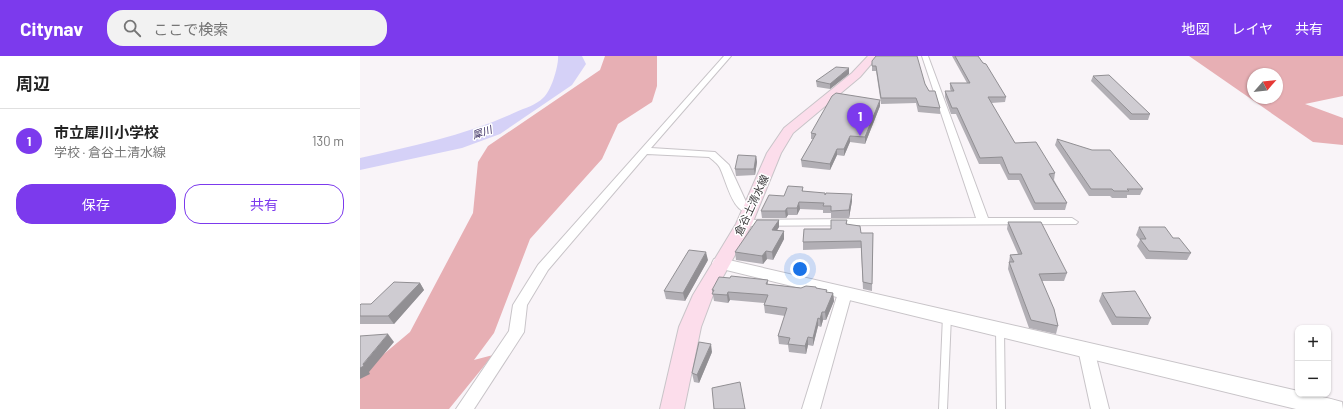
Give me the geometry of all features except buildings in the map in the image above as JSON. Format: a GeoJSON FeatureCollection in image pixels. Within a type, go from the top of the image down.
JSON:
{"type":"FeatureCollection","features":[{"type":"Feature","properties":{"kind":"main road","name":"倉谷土清水線"},"geometry":{"type":"LineString","coordinates":[[672,409],[690,327],[703,295],[720,263],[744,224],[774,153],[788,131],[856,75],[873,56]]}},
{"type":"Feature","properties":{"kind":"street"},"geometry":{"type":"LineString","coordinates":[[465,409],[516,332],[520,305],[543,268],[644,150],[728,56]]}},
{"type":"Feature","properties":{"kind":"street"},"geometry":{"type":"LineString","coordinates":[[925,56],[983,221]]}},
{"type":"Feature","properties":{"kind":"street"},"geometry":{"type":"LineString","coordinates":[[644,150],[712,154],[724,165],[742,206],[750,210]]}},
{"type":"Feature","properties":{"kind":"street"},"geometry":{"type":"LineString","coordinates":[[744,224],[905,221],[1072,222]]}},
{"type":"Feature","properties":{"kind":"street"},"geometry":{"type":"LineString","coordinates":[[720,263],[1334,409]]}},
{"type":"Feature","properties":{"kind":"street"},"geometry":{"type":"LineString","coordinates":[[811,409],[845,293]]}},
{"type":"Feature","properties":{"kind":"street"},"geometry":{"type":"LineString","coordinates":[[1086,349],[1100,409]]}},
{"type":"Feature","properties":{"kind":"lane"},"geometry":{"type":"LineString","coordinates":[[943,409],[947,316]]}},
{"type":"Feature","properties":{"kind":"lane"},"geometry":{"type":"LineString","coordinates":[[1000,329],[1001,409]]}},
{"type":"Feature","properties":{"kind":"shaded area"},"geometry":{"type":"Polygon","coordinates":[[[605,56],[657,56],[657,86],[652,102],[618,124],[602,159],[530,239],[494,333],[474,360],[493,355],[449,409],[360,409],[360,374],[410,332],[473,213],[478,162],[488,146],[600,70],[605,56]]]}},
{"type":"Feature","properties":{"kind":"shaded area"},"geometry":{"type":"Polygon","coordinates":[[[1189,56],[1343,56],[1343,96],[1305,104],[1343,118],[1343,145],[1313,142],[1258,104],[1283,104],[1283,68],[1247,68],[1247,96],[1189,56]]]}},
{"type":"Feature","properties":{"kind":"water","name":"犀川"},"geometry":{"type":"Polygon","coordinates":[[[558,56],[582,56],[586,64],[572,85],[500,134],[462,148],[360,170],[360,158],[459,133],[497,120],[537,103],[546,95],[552,84],[558,56]]]}},
{"type":"Feature","properties":{"kind":"place","name":"市立犀川小学校"},"geometry":{"type":"Point","coordinates":[860,136]}}]}
